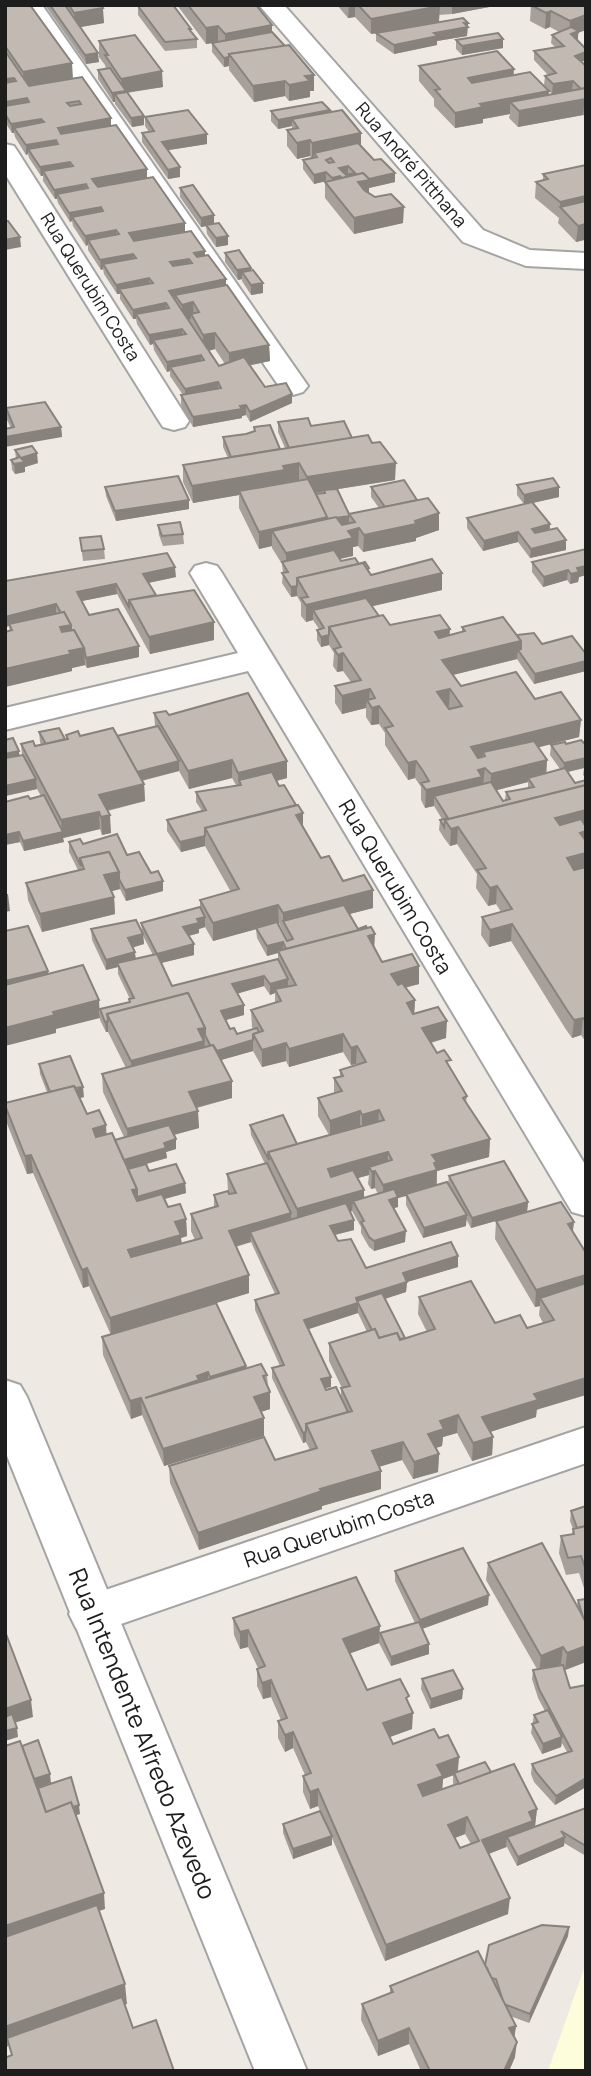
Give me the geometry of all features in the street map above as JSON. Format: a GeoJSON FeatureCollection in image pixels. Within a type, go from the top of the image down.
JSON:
{"type":"FeatureCollection","features":[{"type":"Feature","properties":{"kind":"street"},"geometry":{"type":"LineString","coordinates":[[30,5],[293,386]]}},
{"type":"Feature","properties":{"kind":"street","name":"Rua André Pitthana"},"geometry":{"type":"LineString","coordinates":[[271,5],[473,236],[526,258],[586,261]]}},
{"type":"Feature","properties":{"kind":"street","name":"Rua Querubim Costa"},"geometry":{"type":"LineString","coordinates":[[5,152],[174,421]]}},
{"type":"Feature","properties":{"kind":"street","name":"Rua Querubim Costa"},"geometry":{"type":"LineString","coordinates":[[206,573],[586,1201]]}},
{"type":"Feature","properties":{"kind":"street"},"geometry":{"type":"LineString","coordinates":[[5,719],[256,659]]}},
{"type":"Feature","properties":{"kind":"street","name":"Rua Intendente Alfredo Azevedo"},"geometry":{"type":"LineString","coordinates":[[5,1396],[281,2071]]}},
{"type":"Feature","properties":{"kind":"street","name":"Rua Querubim Costa"},"geometry":{"type":"LineString","coordinates":[[92,1614],[586,1445]]}},
{"type":"Feature","properties":{"kind":"shaded area"},"geometry":{"type":"Polygon","coordinates":[[[586,1963],[586,2071],[548,2071],[586,1963]]]}},
{"type":"Feature","properties":{"kind":"building"},"geometry":{"type":"Polygon","coordinates":[[[5,5],[30,5],[72,63],[23,72],[5,46],[5,5]]]}},
{"type":"Feature","properties":{"kind":"building"},"geometry":{"type":"Polygon","coordinates":[[[50,5],[65,5],[98,53],[85,55],[50,5]]]}},
{"type":"Feature","properties":{"kind":"building"},"geometry":{"type":"Polygon","coordinates":[[[69,5],[101,5],[103,8],[74,13],[69,5]]]}},
{"type":"Feature","properties":{"kind":"building"},"geometry":{"type":"Polygon","coordinates":[[[173,5],[197,39],[165,42],[138,6],[173,5]]]}},
{"type":"Feature","properties":{"kind":"building"},"geometry":{"type":"Polygon","coordinates":[[[188,5],[256,5],[272,25],[225,34],[218,26],[206,28],[188,5]]]}},
{"type":"Feature","properties":{"kind":"building"},"geometry":{"type":"Polygon","coordinates":[[[358,5],[439,5],[440,6],[371,19],[358,5]]]}},
{"type":"Feature","properties":{"kind":"building"},"geometry":{"type":"Polygon","coordinates":[[[531,5],[586,5],[586,15],[570,21],[531,5]]]}},
{"type":"Feature","properties":{"kind":"building"},"geometry":{"type":"Polygon","coordinates":[[[463,18],[468,27],[434,33],[438,36],[394,45],[376,33],[463,18]]]}},
{"type":"Feature","properties":{"kind":"building"},"geometry":{"type":"Polygon","coordinates":[[[571,27],[579,31],[571,34],[586,49],[586,52],[575,56],[586,66],[586,88],[581,89],[573,81],[553,84],[545,76],[556,73],[534,51],[564,46],[552,35],[571,27]]]}},
{"type":"Feature","properties":{"kind":"building"},"geometry":{"type":"Polygon","coordinates":[[[272,32],[285,46],[229,54],[229,57],[224,58],[212,43],[272,32]]]}},
{"type":"Feature","properties":{"kind":"building"},"geometry":{"type":"Polygon","coordinates":[[[498,33],[503,39],[462,46],[456,40],[498,33]]]}},
{"type":"Feature","properties":{"kind":"building"},"geometry":{"type":"Polygon","coordinates":[[[135,35],[162,71],[121,79],[99,41],[135,35]]]}},
{"type":"Feature","properties":{"kind":"building"},"geometry":{"type":"Polygon","coordinates":[[[289,45],[314,75],[305,76],[310,81],[289,85],[285,81],[253,86],[229,54],[289,45]]]}},
{"type":"Feature","properties":{"kind":"building"},"geometry":{"type":"Polygon","coordinates":[[[5,51],[29,86],[82,77],[111,118],[58,128],[61,134],[116,125],[147,169],[92,179],[98,187],[153,177],[185,223],[129,233],[134,241],[191,231],[205,251],[194,253],[197,257],[208,255],[226,279],[169,291],[219,366],[244,357],[265,387],[286,383],[292,394],[250,412],[246,405],[240,406],[242,409],[193,417],[181,395],[221,388],[218,382],[185,389],[170,367],[204,360],[201,355],[167,362],[153,340],[186,334],[182,329],[149,335],[136,314],[169,308],[166,303],[133,310],[119,289],[153,283],[149,278],[116,285],[103,264],[136,258],[133,254],[100,260],[88,240],[119,234],[116,230],[85,236],[72,217],[103,211],[101,207],[69,213],[57,194],[88,188],[86,184],[54,190],[43,171],[73,166],[70,162],[40,167],[28,149],[58,144],[56,140],[26,145],[14,128],[44,122],[41,119],[11,124],[5,114],[5,106],[29,102],[27,98],[5,102],[5,83],[16,81],[14,78],[5,79],[5,51]],[[79,101],[67,103],[70,106],[81,104],[79,101]],[[189,259],[170,262],[173,266],[192,263],[189,259]]]}},
{"type":"Feature","properties":{"kind":"building"},"geometry":{"type":"Polygon","coordinates":[[[497,51],[514,69],[468,78],[472,83],[530,72],[549,91],[480,104],[483,107],[455,113],[435,90],[440,89],[419,66],[497,51]]]}},
{"type":"Feature","properties":{"kind":"building"},"geometry":{"type":"Polygon","coordinates":[[[110,68],[126,91],[112,93],[98,70],[110,68]]]}},
{"type":"Feature","properties":{"kind":"building"},"geometry":{"type":"Polygon","coordinates":[[[586,88],[586,100],[519,111],[510,102],[586,88]]]}},
{"type":"Feature","properties":{"kind":"building"},"geometry":{"type":"Polygon","coordinates":[[[127,92],[144,116],[131,118],[115,94],[127,92]]]}},
{"type":"Feature","properties":{"kind":"building"},"geometry":{"type":"Polygon","coordinates":[[[322,102],[330,110],[278,120],[271,111],[322,102]]]}},
{"type":"Feature","properties":{"kind":"building"},"geometry":{"type":"Polygon","coordinates":[[[188,110],[207,134],[162,142],[180,167],[168,170],[142,133],[154,131],[145,117],[188,110]]]}},
{"type":"Feature","properties":{"kind":"building"},"geometry":{"type":"Polygon","coordinates":[[[342,110],[361,133],[312,143],[310,140],[297,143],[287,130],[298,128],[292,119],[342,110]]]}},
{"type":"Feature","properties":{"kind":"building"},"geometry":{"type":"Polygon","coordinates":[[[358,143],[374,160],[381,159],[395,173],[369,179],[363,173],[342,178],[332,178],[326,172],[314,175],[303,160],[317,157],[314,153],[358,143]],[[348,166],[339,168],[346,175],[355,173],[348,166]]]}},
{"type":"Feature","properties":{"kind":"building"},"geometry":{"type":"Polygon","coordinates":[[[586,165],[586,196],[560,202],[536,182],[548,179],[543,174],[586,165]]]}},
{"type":"Feature","properties":{"kind":"building"},"geometry":{"type":"Polygon","coordinates":[[[363,173],[370,180],[358,182],[364,190],[375,197],[391,194],[404,207],[354,218],[325,182],[363,173]]]}},
{"type":"Feature","properties":{"kind":"building"},"geometry":{"type":"Polygon","coordinates":[[[193,185],[214,215],[201,218],[180,188],[193,185]]]}},
{"type":"Feature","properties":{"kind":"building"},"geometry":{"type":"Polygon","coordinates":[[[586,201],[586,224],[578,226],[560,207],[586,201]]]}},
{"type":"Feature","properties":{"kind":"building"},"geometry":{"type":"Polygon","coordinates":[[[5,221],[8,221],[20,237],[5,240],[5,221]]]}},
{"type":"Feature","properties":{"kind":"building"},"geometry":{"type":"Polygon","coordinates":[[[219,223],[228,236],[216,238],[206,225],[219,223]]]}},
{"type":"Feature","properties":{"kind":"building"},"geometry":{"type":"Polygon","coordinates":[[[239,250],[251,268],[237,270],[225,253],[239,250]]]}},
{"type":"Feature","properties":{"kind":"building"},"geometry":{"type":"Polygon","coordinates":[[[253,270],[263,283],[251,285],[242,272],[253,270]]]}},
{"type":"Feature","properties":{"kind":"building"},"geometry":{"type":"Polygon","coordinates":[[[227,285],[269,345],[229,353],[215,333],[203,335],[191,314],[199,312],[193,302],[182,305],[175,295],[227,285]]]}},
{"type":"Feature","properties":{"kind":"building"},"geometry":{"type":"Polygon","coordinates":[[[45,402],[61,427],[5,437],[5,429],[14,427],[6,408],[45,402]]]}},
{"type":"Feature","properties":{"kind":"building"},"geometry":{"type":"Polygon","coordinates":[[[308,418],[311,426],[344,421],[352,438],[289,448],[278,422],[308,418]]]}},
{"type":"Feature","properties":{"kind":"building"},"geometry":{"type":"Polygon","coordinates":[[[270,425],[280,449],[231,457],[223,437],[246,434],[255,431],[254,427],[270,425]]]}},
{"type":"Feature","properties":{"kind":"building"},"geometry":{"type":"Polygon","coordinates":[[[368,435],[372,443],[380,442],[396,463],[307,477],[299,463],[283,466],[285,470],[192,486],[183,465],[368,435]]]}},
{"type":"Feature","properties":{"kind":"building"},"geometry":{"type":"Polygon","coordinates":[[[32,446],[37,453],[21,458],[25,462],[14,464],[11,460],[20,457],[15,450],[32,446]]]}},
{"type":"Feature","properties":{"kind":"building"},"geometry":{"type":"Polygon","coordinates":[[[178,476],[189,500],[115,511],[105,487],[178,476]]]}},
{"type":"Feature","properties":{"kind":"building"},"geometry":{"type":"Polygon","coordinates":[[[553,478],[559,487],[524,495],[517,485],[553,478]]]}},
{"type":"Feature","properties":{"kind":"building"},"geometry":{"type":"Polygon","coordinates":[[[308,479],[328,517],[259,532],[239,491],[308,479]]]}},
{"type":"Feature","properties":{"kind":"building"},"geometry":{"type":"Polygon","coordinates":[[[404,480],[417,500],[385,507],[371,487],[404,480]]]}},
{"type":"Feature","properties":{"kind":"building"},"geometry":{"type":"Polygon","coordinates":[[[337,489],[350,516],[328,519],[316,494],[337,489]]]}},
{"type":"Feature","properties":{"kind":"building"},"geometry":{"type":"Polygon","coordinates":[[[428,498],[439,513],[415,521],[416,524],[364,535],[359,528],[348,531],[353,538],[286,553],[272,531],[336,517],[342,525],[355,522],[349,514],[428,498]]]}},
{"type":"Feature","properties":{"kind":"building"},"geometry":{"type":"Polygon","coordinates":[[[532,502],[550,524],[532,529],[535,533],[557,528],[566,540],[531,549],[518,532],[484,541],[467,518],[532,502]]]}},
{"type":"Feature","properties":{"kind":"building"},"geometry":{"type":"Polygon","coordinates":[[[180,522],[183,534],[162,536],[158,525],[180,522]]]}},
{"type":"Feature","properties":{"kind":"building"},"geometry":{"type":"Polygon","coordinates":[[[101,536],[104,549],[82,551],[80,538],[101,536]]]}},
{"type":"Feature","properties":{"kind":"building"},"geometry":{"type":"Polygon","coordinates":[[[586,549],[586,566],[577,568],[579,572],[571,574],[568,570],[544,577],[532,562],[586,549]]]}},
{"type":"Feature","properties":{"kind":"building"},"geometry":{"type":"Polygon","coordinates":[[[334,550],[341,561],[355,558],[359,564],[297,578],[297,586],[291,587],[282,573],[288,572],[282,562],[334,550]]]}},
{"type":"Feature","properties":{"kind":"building"},"geometry":{"type":"Polygon","coordinates":[[[167,553],[175,567],[143,574],[156,595],[129,600],[129,607],[116,584],[77,592],[89,615],[118,609],[139,646],[86,658],[84,648],[74,630],[71,630],[64,612],[61,613],[56,604],[5,617],[5,581],[167,553]]]}},
{"type":"Feature","properties":{"kind":"building"},"geometry":{"type":"Polygon","coordinates":[[[432,559],[442,573],[306,605],[301,598],[308,597],[297,578],[363,563],[371,575],[432,559]]]}},
{"type":"Feature","properties":{"kind":"building"},"geometry":{"type":"Polygon","coordinates":[[[194,590],[214,622],[149,637],[129,600],[194,590]]]}},
{"type":"Feature","properties":{"kind":"building"},"geometry":{"type":"Polygon","coordinates":[[[366,598],[379,616],[329,627],[329,635],[321,637],[317,630],[324,628],[313,610],[366,598]]]}},
{"type":"Feature","properties":{"kind":"building"},"geometry":{"type":"Polygon","coordinates":[[[64,612],[71,625],[60,627],[62,632],[74,630],[84,648],[69,651],[71,654],[5,669],[5,632],[12,630],[9,624],[64,612]]]}},
{"type":"Feature","properties":{"kind":"building"},"geometry":{"type":"Polygon","coordinates":[[[383,615],[390,625],[440,615],[450,629],[435,632],[439,638],[465,631],[462,627],[503,617],[521,641],[442,660],[461,686],[516,672],[535,699],[561,692],[581,720],[471,747],[478,758],[485,756],[483,752],[534,741],[547,760],[491,774],[485,768],[478,770],[482,777],[426,790],[421,783],[429,781],[423,771],[416,761],[408,763],[385,728],[393,726],[379,706],[372,708],[367,700],[375,698],[370,689],[342,696],[335,686],[361,680],[343,653],[338,655],[334,649],[341,647],[329,627],[383,615]],[[450,689],[437,692],[449,709],[462,706],[450,689]]]}},
{"type":"Feature","properties":{"kind":"building"},"geometry":{"type":"Polygon","coordinates":[[[534,633],[542,644],[572,636],[586,654],[586,661],[535,674],[518,650],[521,649],[521,641],[517,635],[534,633]]]}},
{"type":"Feature","properties":{"kind":"building"},"geometry":{"type":"Polygon","coordinates":[[[248,693],[287,761],[238,773],[232,760],[188,771],[154,713],[166,711],[169,715],[248,693]]]}},
{"type":"Feature","properties":{"kind":"building"},"geometry":{"type":"Polygon","coordinates":[[[158,726],[179,761],[137,772],[117,736],[158,726]]]}},
{"type":"Feature","properties":{"kind":"building"},"geometry":{"type":"Polygon","coordinates":[[[59,728],[65,739],[46,744],[39,732],[59,728]]]}},
{"type":"Feature","properties":{"kind":"building"},"geometry":{"type":"Polygon","coordinates":[[[113,728],[144,784],[99,795],[110,815],[101,817],[99,812],[61,820],[21,744],[33,741],[35,746],[68,739],[66,735],[78,731],[80,736],[113,728]]]}},
{"type":"Feature","properties":{"kind":"building"},"geometry":{"type":"Polygon","coordinates":[[[13,738],[19,751],[5,754],[5,740],[13,738]]]}},
{"type":"Feature","properties":{"kind":"building"},"geometry":{"type":"Polygon","coordinates":[[[581,740],[586,745],[586,758],[564,763],[551,745],[566,744],[581,740]]]}},
{"type":"Feature","properties":{"kind":"building"},"geometry":{"type":"Polygon","coordinates":[[[23,755],[36,779],[5,786],[5,758],[23,755]]]}},
{"type":"Feature","properties":{"kind":"building"},"geometry":{"type":"Polygon","coordinates":[[[565,768],[575,783],[586,780],[586,785],[445,820],[444,827],[440,820],[448,818],[434,796],[491,782],[503,801],[510,799],[506,792],[534,787],[528,778],[565,768]]]}},
{"type":"Feature","properties":{"kind":"building"},"geometry":{"type":"Polygon","coordinates":[[[272,772],[279,786],[284,785],[296,805],[205,828],[205,836],[180,842],[167,820],[206,810],[196,792],[241,785],[239,780],[272,772]]]}},
{"type":"Feature","properties":{"kind":"building"},"geometry":{"type":"Polygon","coordinates":[[[586,785],[586,810],[555,818],[560,825],[581,819],[586,827],[586,831],[580,833],[586,841],[586,853],[567,858],[574,870],[586,867],[586,1022],[583,1018],[574,1020],[512,924],[490,930],[482,917],[512,909],[497,886],[490,888],[477,870],[486,868],[458,827],[451,829],[445,820],[586,785]]]}},
{"type":"Feature","properties":{"kind":"building"},"geometry":{"type":"Polygon","coordinates":[[[44,795],[63,832],[23,841],[19,832],[5,835],[5,802],[44,795]]]}},
{"type":"Feature","properties":{"kind":"building"},"geometry":{"type":"Polygon","coordinates":[[[298,805],[303,813],[296,815],[321,858],[329,856],[343,881],[364,875],[373,890],[283,913],[278,905],[213,923],[200,900],[239,889],[205,828],[298,805]]]}},
{"type":"Feature","properties":{"kind":"building"},"geometry":{"type":"Polygon","coordinates":[[[117,834],[127,855],[139,852],[151,873],[158,871],[163,881],[125,890],[109,852],[80,858],[81,866],[69,842],[80,839],[83,844],[117,834]]]}},
{"type":"Feature","properties":{"kind":"building"},"geometry":{"type":"Polygon","coordinates":[[[109,852],[119,872],[104,875],[114,897],[40,914],[26,883],[84,869],[80,858],[109,852]]]}},
{"type":"Feature","properties":{"kind":"building"},"geometry":{"type":"Polygon","coordinates":[[[344,905],[358,929],[367,928],[286,949],[283,942],[267,946],[256,928],[277,922],[287,941],[293,939],[283,921],[344,905]]]}},
{"type":"Feature","properties":{"kind":"building"},"geometry":{"type":"Polygon","coordinates":[[[200,907],[205,917],[197,919],[199,923],[183,927],[194,944],[157,954],[141,923],[200,907]]]}},
{"type":"Feature","properties":{"kind":"building"},"geometry":{"type":"Polygon","coordinates":[[[136,920],[143,934],[128,938],[135,952],[106,960],[91,929],[136,920]]]}},
{"type":"Feature","properties":{"kind":"building"},"geometry":{"type":"Polygon","coordinates":[[[28,926],[48,971],[5,981],[5,931],[28,926]]]}},
{"type":"Feature","properties":{"kind":"building"},"geometry":{"type":"Polygon","coordinates":[[[371,927],[375,934],[368,936],[382,962],[412,954],[419,966],[391,974],[398,985],[402,983],[415,1000],[407,1003],[413,1014],[438,1007],[447,1021],[422,1028],[437,1053],[444,1050],[451,1060],[446,1061],[467,1096],[463,1098],[490,1139],[432,1155],[437,1162],[434,1163],[437,1170],[383,1185],[375,1171],[372,1172],[369,1167],[392,1160],[388,1152],[328,1169],[331,1177],[353,1170],[364,1190],[297,1209],[268,1152],[384,1120],[379,1110],[362,1115],[360,1111],[330,1121],[318,1098],[342,1091],[334,1078],[343,1076],[340,1070],[366,1062],[357,1046],[351,1048],[343,1034],[289,1049],[286,1043],[262,1050],[253,1034],[263,1031],[251,1010],[281,1001],[275,989],[296,985],[278,951],[371,927]]]}},
{"type":"Feature","properties":{"kind":"building"},"geometry":{"type":"Polygon","coordinates":[[[157,954],[172,986],[278,959],[288,979],[270,984],[264,976],[232,984],[244,1005],[221,1011],[230,1029],[234,1028],[237,1034],[257,1028],[259,1032],[253,1034],[253,1040],[217,1051],[205,1035],[205,1028],[188,993],[107,1014],[108,1021],[105,1022],[100,1009],[130,1002],[129,999],[134,998],[117,963],[157,954]]]}},
{"type":"Feature","properties":{"kind":"building"},"geometry":{"type":"Polygon","coordinates":[[[83,965],[99,1000],[5,1028],[5,985],[83,965]]]}},
{"type":"Feature","properties":{"kind":"building"},"geometry":{"type":"Polygon","coordinates":[[[188,993],[205,1028],[198,1029],[204,1041],[131,1061],[107,1014],[188,993]]]}},
{"type":"Feature","properties":{"kind":"building"},"geometry":{"type":"Polygon","coordinates":[[[213,1045],[232,1081],[189,1092],[198,1111],[127,1129],[102,1074],[213,1045]]]}},
{"type":"Feature","properties":{"kind":"building"},"geometry":{"type":"Polygon","coordinates":[[[70,1056],[83,1087],[74,1086],[50,1092],[39,1064],[70,1056]]]}},
{"type":"Feature","properties":{"kind":"building"},"geometry":{"type":"Polygon","coordinates":[[[74,1086],[87,1114],[99,1110],[106,1125],[93,1129],[96,1137],[112,1133],[137,1189],[132,1190],[137,1201],[162,1194],[168,1207],[180,1204],[186,1219],[175,1222],[181,1235],[128,1250],[131,1257],[202,1238],[191,1214],[218,1206],[214,1195],[228,1191],[229,1194],[236,1193],[227,1174],[267,1163],[291,1213],[229,1231],[249,1275],[110,1318],[87,1268],[82,1270],[31,1155],[25,1156],[5,1105],[74,1086]]]}},
{"type":"Feature","properties":{"kind":"building"},"geometry":{"type":"Polygon","coordinates":[[[283,1115],[297,1144],[268,1152],[269,1160],[250,1125],[283,1115]]]}},
{"type":"Feature","properties":{"kind":"building"},"geometry":{"type":"Polygon","coordinates":[[[169,1125],[176,1139],[164,1143],[166,1148],[124,1160],[115,1140],[169,1125]]]}},
{"type":"Feature","properties":{"kind":"building"},"geometry":{"type":"Polygon","coordinates":[[[504,1161],[528,1202],[472,1218],[449,1176],[504,1161]]]}},
{"type":"Feature","properties":{"kind":"building"},"geometry":{"type":"Polygon","coordinates":[[[146,1164],[149,1171],[176,1164],[185,1183],[137,1197],[137,1189],[128,1169],[146,1164]]]}},
{"type":"Feature","properties":{"kind":"building"},"geometry":{"type":"Polygon","coordinates":[[[447,1182],[467,1215],[424,1228],[406,1194],[447,1182]]]}},
{"type":"Feature","properties":{"kind":"building"},"geometry":{"type":"Polygon","coordinates":[[[394,1189],[398,1197],[389,1200],[406,1231],[374,1241],[361,1222],[364,1221],[353,1201],[394,1189]]]}},
{"type":"Feature","properties":{"kind":"building"},"geometry":{"type":"Polygon","coordinates":[[[561,1202],[574,1222],[568,1224],[586,1253],[586,1275],[536,1290],[496,1221],[561,1202]]]}},
{"type":"Feature","properties":{"kind":"building"},"geometry":{"type":"Polygon","coordinates":[[[346,1203],[354,1220],[330,1226],[338,1241],[351,1239],[366,1268],[451,1242],[458,1256],[403,1273],[407,1282],[356,1298],[357,1301],[382,1293],[405,1338],[400,1339],[397,1333],[379,1338],[358,1303],[304,1320],[331,1377],[321,1379],[326,1390],[336,1387],[348,1412],[306,1424],[306,1432],[303,1433],[272,1368],[284,1365],[255,1300],[279,1293],[250,1232],[346,1203]]]}},
{"type":"Feature","properties":{"kind":"building"},"geometry":{"type":"Polygon","coordinates":[[[471,1281],[495,1323],[520,1315],[527,1328],[554,1320],[540,1298],[586,1283],[586,1378],[534,1394],[538,1400],[482,1417],[493,1437],[473,1443],[458,1415],[440,1421],[444,1429],[428,1434],[439,1454],[414,1462],[403,1442],[372,1451],[381,1471],[320,1489],[322,1491],[198,1533],[169,1466],[264,1437],[275,1460],[317,1448],[306,1424],[352,1411],[341,1388],[350,1386],[329,1343],[375,1329],[379,1338],[397,1333],[400,1340],[435,1329],[419,1297],[471,1281]]]}},
{"type":"Feature","properties":{"kind":"building"},"geometry":{"type":"Polygon","coordinates":[[[216,1303],[246,1366],[210,1377],[208,1372],[197,1376],[199,1380],[145,1398],[261,1364],[267,1375],[263,1376],[270,1392],[254,1397],[264,1418],[163,1449],[141,1398],[130,1401],[102,1337],[216,1303]]]}},
{"type":"Feature","properties":{"kind":"building"},"geometry":{"type":"Polygon","coordinates":[[[586,1506],[586,1526],[577,1528],[571,1511],[586,1506]]]}},
{"type":"Feature","properties":{"kind":"building"},"geometry":{"type":"Polygon","coordinates":[[[586,1526],[586,1570],[581,1556],[568,1558],[561,1536],[574,1534],[573,1529],[586,1526]]]}},
{"type":"Feature","properties":{"kind":"building"},"geometry":{"type":"Polygon","coordinates":[[[542,1543],[586,1622],[586,1646],[567,1653],[563,1647],[541,1656],[488,1563],[542,1543]]]}},
{"type":"Feature","properties":{"kind":"building"},"geometry":{"type":"Polygon","coordinates":[[[463,1548],[489,1595],[420,1620],[395,1571],[463,1548]]]}},
{"type":"Feature","properties":{"kind":"building"},"geometry":{"type":"Polygon","coordinates":[[[356,1577],[380,1626],[343,1639],[367,1690],[400,1679],[409,1696],[406,1698],[413,1713],[383,1723],[393,1744],[434,1729],[439,1738],[448,1735],[459,1757],[437,1765],[443,1776],[418,1785],[423,1796],[514,1764],[537,1809],[529,1812],[533,1821],[482,1840],[510,1898],[386,1945],[318,1789],[310,1792],[303,1776],[311,1773],[293,1732],[285,1735],[278,1721],[287,1718],[271,1680],[262,1683],[257,1669],[265,1666],[248,1630],[240,1632],[233,1618],[356,1577]],[[467,1817],[448,1825],[460,1848],[479,1841],[467,1817]]]}},
{"type":"Feature","properties":{"kind":"building"},"geometry":{"type":"Polygon","coordinates":[[[586,1599],[586,1622],[578,1600],[586,1599]]]}},
{"type":"Feature","properties":{"kind":"building"},"geometry":{"type":"Polygon","coordinates":[[[419,1622],[429,1644],[391,1657],[380,1633],[419,1622]]]}},
{"type":"Feature","properties":{"kind":"building"},"geometry":{"type":"Polygon","coordinates":[[[5,1635],[31,1700],[5,1709],[5,1635]]]}},
{"type":"Feature","properties":{"kind":"building"},"geometry":{"type":"Polygon","coordinates":[[[563,1665],[570,1688],[586,1685],[586,1778],[556,1796],[532,1764],[572,1751],[539,1689],[533,1670],[563,1665]]]}},
{"type":"Feature","properties":{"kind":"building"},"geometry":{"type":"Polygon","coordinates":[[[453,1670],[463,1689],[431,1699],[422,1679],[453,1670]]]}},
{"type":"Feature","properties":{"kind":"building"},"geometry":{"type":"Polygon","coordinates":[[[548,1710],[562,1737],[543,1744],[532,1724],[538,1722],[534,1715],[548,1710]]]}},
{"type":"Feature","properties":{"kind":"building"},"geometry":{"type":"Polygon","coordinates":[[[12,1714],[17,1728],[5,1731],[5,1717],[12,1714]]]}},
{"type":"Feature","properties":{"kind":"building"},"geometry":{"type":"Polygon","coordinates":[[[38,1740],[50,1774],[34,1779],[22,1746],[38,1740]]]}},
{"type":"Feature","properties":{"kind":"building"},"geometry":{"type":"Polygon","coordinates":[[[20,1741],[46,1812],[71,1802],[104,1893],[5,1926],[5,1746],[20,1741]]]}},
{"type":"Feature","properties":{"kind":"building"},"geometry":{"type":"Polygon","coordinates":[[[485,1762],[491,1772],[459,1784],[454,1773],[485,1762]]]}},
{"type":"Feature","properties":{"kind":"building"},"geometry":{"type":"Polygon","coordinates":[[[71,1777],[79,1805],[73,1807],[71,1802],[46,1812],[38,1788],[71,1777]]]}},
{"type":"Feature","properties":{"kind":"building"},"geometry":{"type":"Polygon","coordinates":[[[586,1808],[586,1846],[561,1831],[565,1837],[518,1857],[507,1837],[586,1808]]]}},
{"type":"Feature","properties":{"kind":"building"},"geometry":{"type":"Polygon","coordinates":[[[320,1811],[332,1836],[293,1849],[283,1824],[320,1811]]]}},
{"type":"Feature","properties":{"kind":"building"},"geometry":{"type":"Polygon","coordinates":[[[97,1905],[125,1984],[5,2027],[5,1937],[97,1905]]]}},
{"type":"Feature","properties":{"kind":"building"},"geometry":{"type":"Polygon","coordinates":[[[542,1925],[569,1927],[530,2014],[504,2004],[496,1979],[491,1978],[485,1965],[489,1945],[542,1925]]]}},
{"type":"Feature","properties":{"kind":"building"},"geometry":{"type":"Polygon","coordinates":[[[478,1951],[516,2026],[509,2028],[517,2042],[504,2071],[430,2071],[409,2028],[378,2041],[362,2004],[393,1992],[390,1986],[478,1951]]]}},
{"type":"Feature","properties":{"kind":"building"},"geometry":{"type":"Polygon","coordinates":[[[122,1997],[133,2028],[156,2020],[174,2071],[5,2071],[5,2058],[12,2055],[7,2038],[122,1997]]]}}]}
